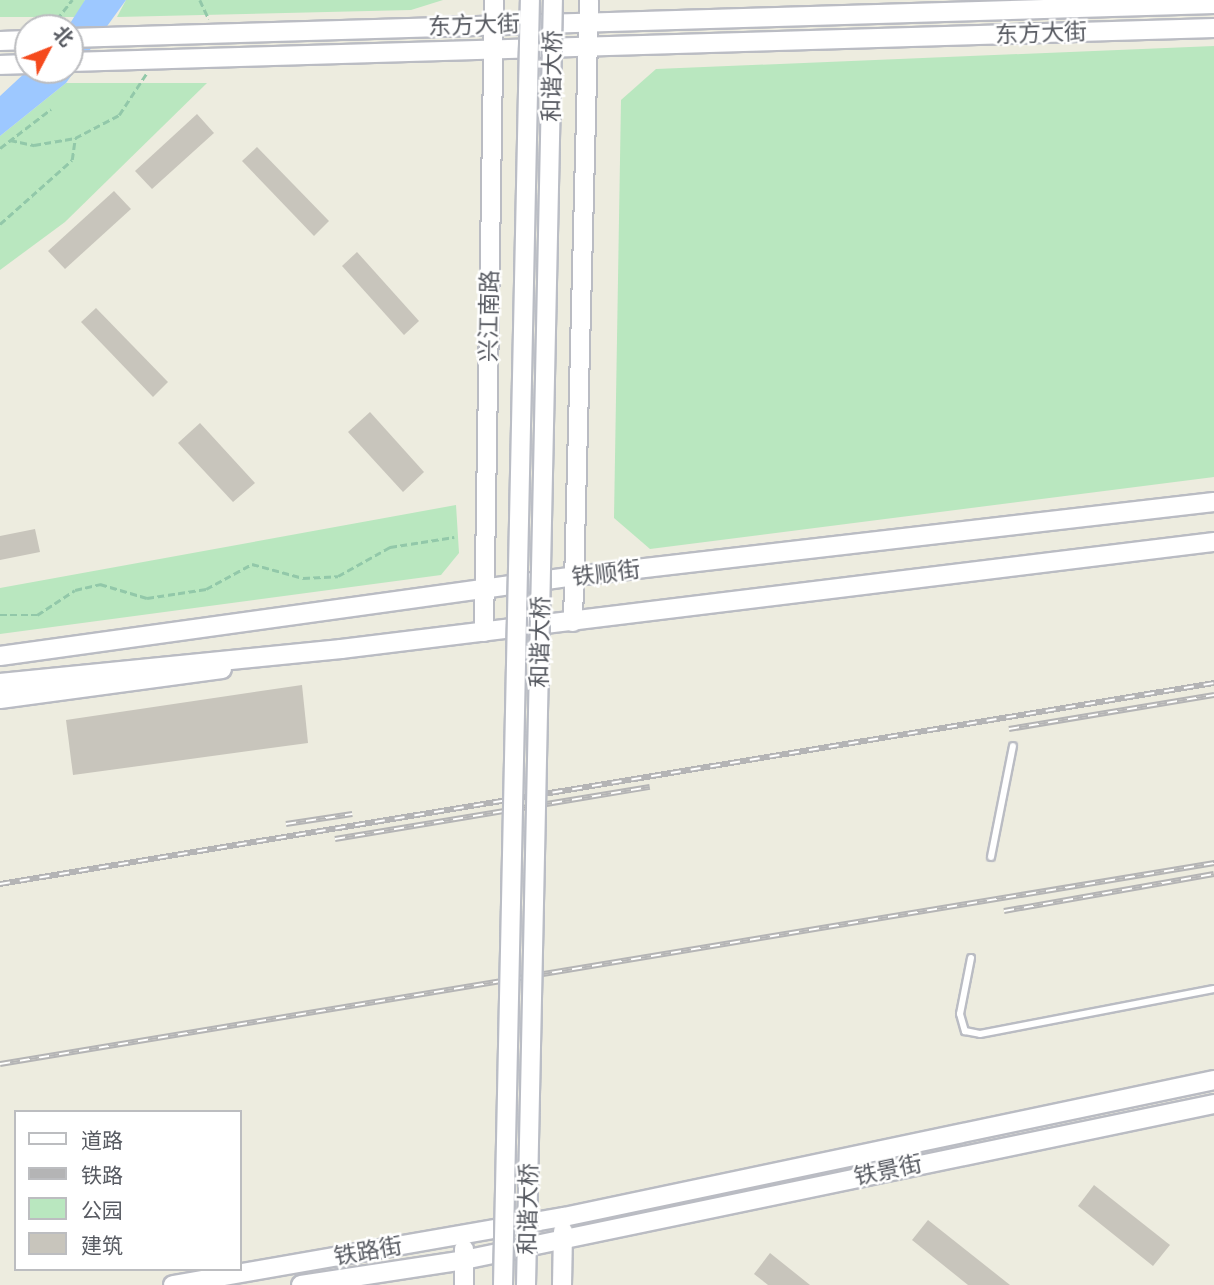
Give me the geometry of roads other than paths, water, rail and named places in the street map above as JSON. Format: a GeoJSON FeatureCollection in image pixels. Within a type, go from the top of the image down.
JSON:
{"type":"FeatureCollection","features":[{"type":"Feature","properties":{"kind":"main road","name":"兴江南路"},"geometry":{"type":"LineString","coordinates":[[484,632],[494,0]]}},
{"type":"Feature","properties":{"kind":"main road","name":"和谐大桥"},"geometry":{"type":"LineString","coordinates":[[503,1285],[530,0]]}},
{"type":"Feature","properties":{"kind":"main road","name":"和谐大桥"},"geometry":{"type":"LineString","coordinates":[[526,1285],[553,0]]}},
{"type":"Feature","properties":{"kind":"main road"},"geometry":{"type":"LineString","coordinates":[[573,622],[589,0]]}},
{"type":"Feature","properties":{"kind":"main road","name":"东方大街"},"geometry":{"type":"LineString","coordinates":[[84,38],[1214,4]]}},
{"type":"Feature","properties":{"kind":"main road","name":"东方大街"},"geometry":{"type":"LineString","coordinates":[[84,61],[1214,28]]}},
{"type":"Feature","properties":{"kind":"main road","name":"铁顺街"},"geometry":{"type":"LineString","coordinates":[[0,656],[576,576],[1214,502]]}},
{"type":"Feature","properties":{"kind":"main road","name":"铁顺街"},"geometry":{"type":"LineString","coordinates":[[0,683],[341,649],[573,622],[1214,541]]}},
{"type":"Feature","properties":{"kind":"main road"},"geometry":{"type":"LineString","coordinates":[[0,699],[176,677],[341,649]]}},
{"type":"Feature","properties":{"kind":"main road","name":"铁景街"},"geometry":{"type":"LineString","coordinates":[[564,1217],[1214,1080]]}},
{"type":"Feature","properties":{"kind":"main road","name":"铁景街"},"geometry":{"type":"LineString","coordinates":[[563,1240],[1214,1104]]}},
{"type":"Feature","properties":{"kind":"main road"},"geometry":{"type":"LineString","coordinates":[[562,1285],[564,1217]]}},
{"type":"Feature","properties":{"kind":"main road","name":"铁路街"},"geometry":{"type":"LineString","coordinates":[[173,1285],[564,1217]]}},
{"type":"Feature","properties":{"kind":"main road"},"geometry":{"type":"LineString","coordinates":[[463,1235],[464,1285]]}},
{"type":"Feature","properties":{"kind":"main road","name":"铁路街"},"geometry":{"type":"LineString","coordinates":[[301,1285],[464,1260],[563,1240]]}},
{"type":"Feature","properties":{"kind":"lane"},"geometry":{"type":"LineString","coordinates":[[991,857],[1013,746]]}},
{"type":"Feature","properties":{"kind":"lane"},"geometry":{"type":"LineString","coordinates":[[971,958],[960,1014],[965,1031],[980,1034],[1214,989]]}},
{"type":"Feature","properties":{"kind":"water"},"geometry":{"type":"Polygon","coordinates":[[[85,0],[126,0],[84,58],[84,14],[76,14],[85,0]]]}},
{"type":"Feature","properties":{"kind":"water"},"geometry":{"type":"Polygon","coordinates":[[[14,83],[65,84],[0,136],[0,96],[14,83]]]}},
{"type":"Feature","properties":{"kind":"railway"},"geometry":{"type":"LineString","coordinates":[[0,884],[1214,683]]}},
{"type":"Feature","properties":{"kind":"railway"},"geometry":{"type":"LineString","coordinates":[[1009,729],[1214,695]]}},
{"type":"Feature","properties":{"kind":"railway"},"geometry":{"type":"LineString","coordinates":[[335,839],[650,787]]}},
{"type":"Feature","properties":{"kind":"railway"},"geometry":{"type":"LineString","coordinates":[[286,824],[352,814]]}},
{"type":"Feature","properties":{"kind":"railway"},"geometry":{"type":"LineString","coordinates":[[0,1064],[1214,863]]}},
{"type":"Feature","properties":{"kind":"railway"},"geometry":{"type":"LineString","coordinates":[[1004,911],[1214,874]]}}]}
